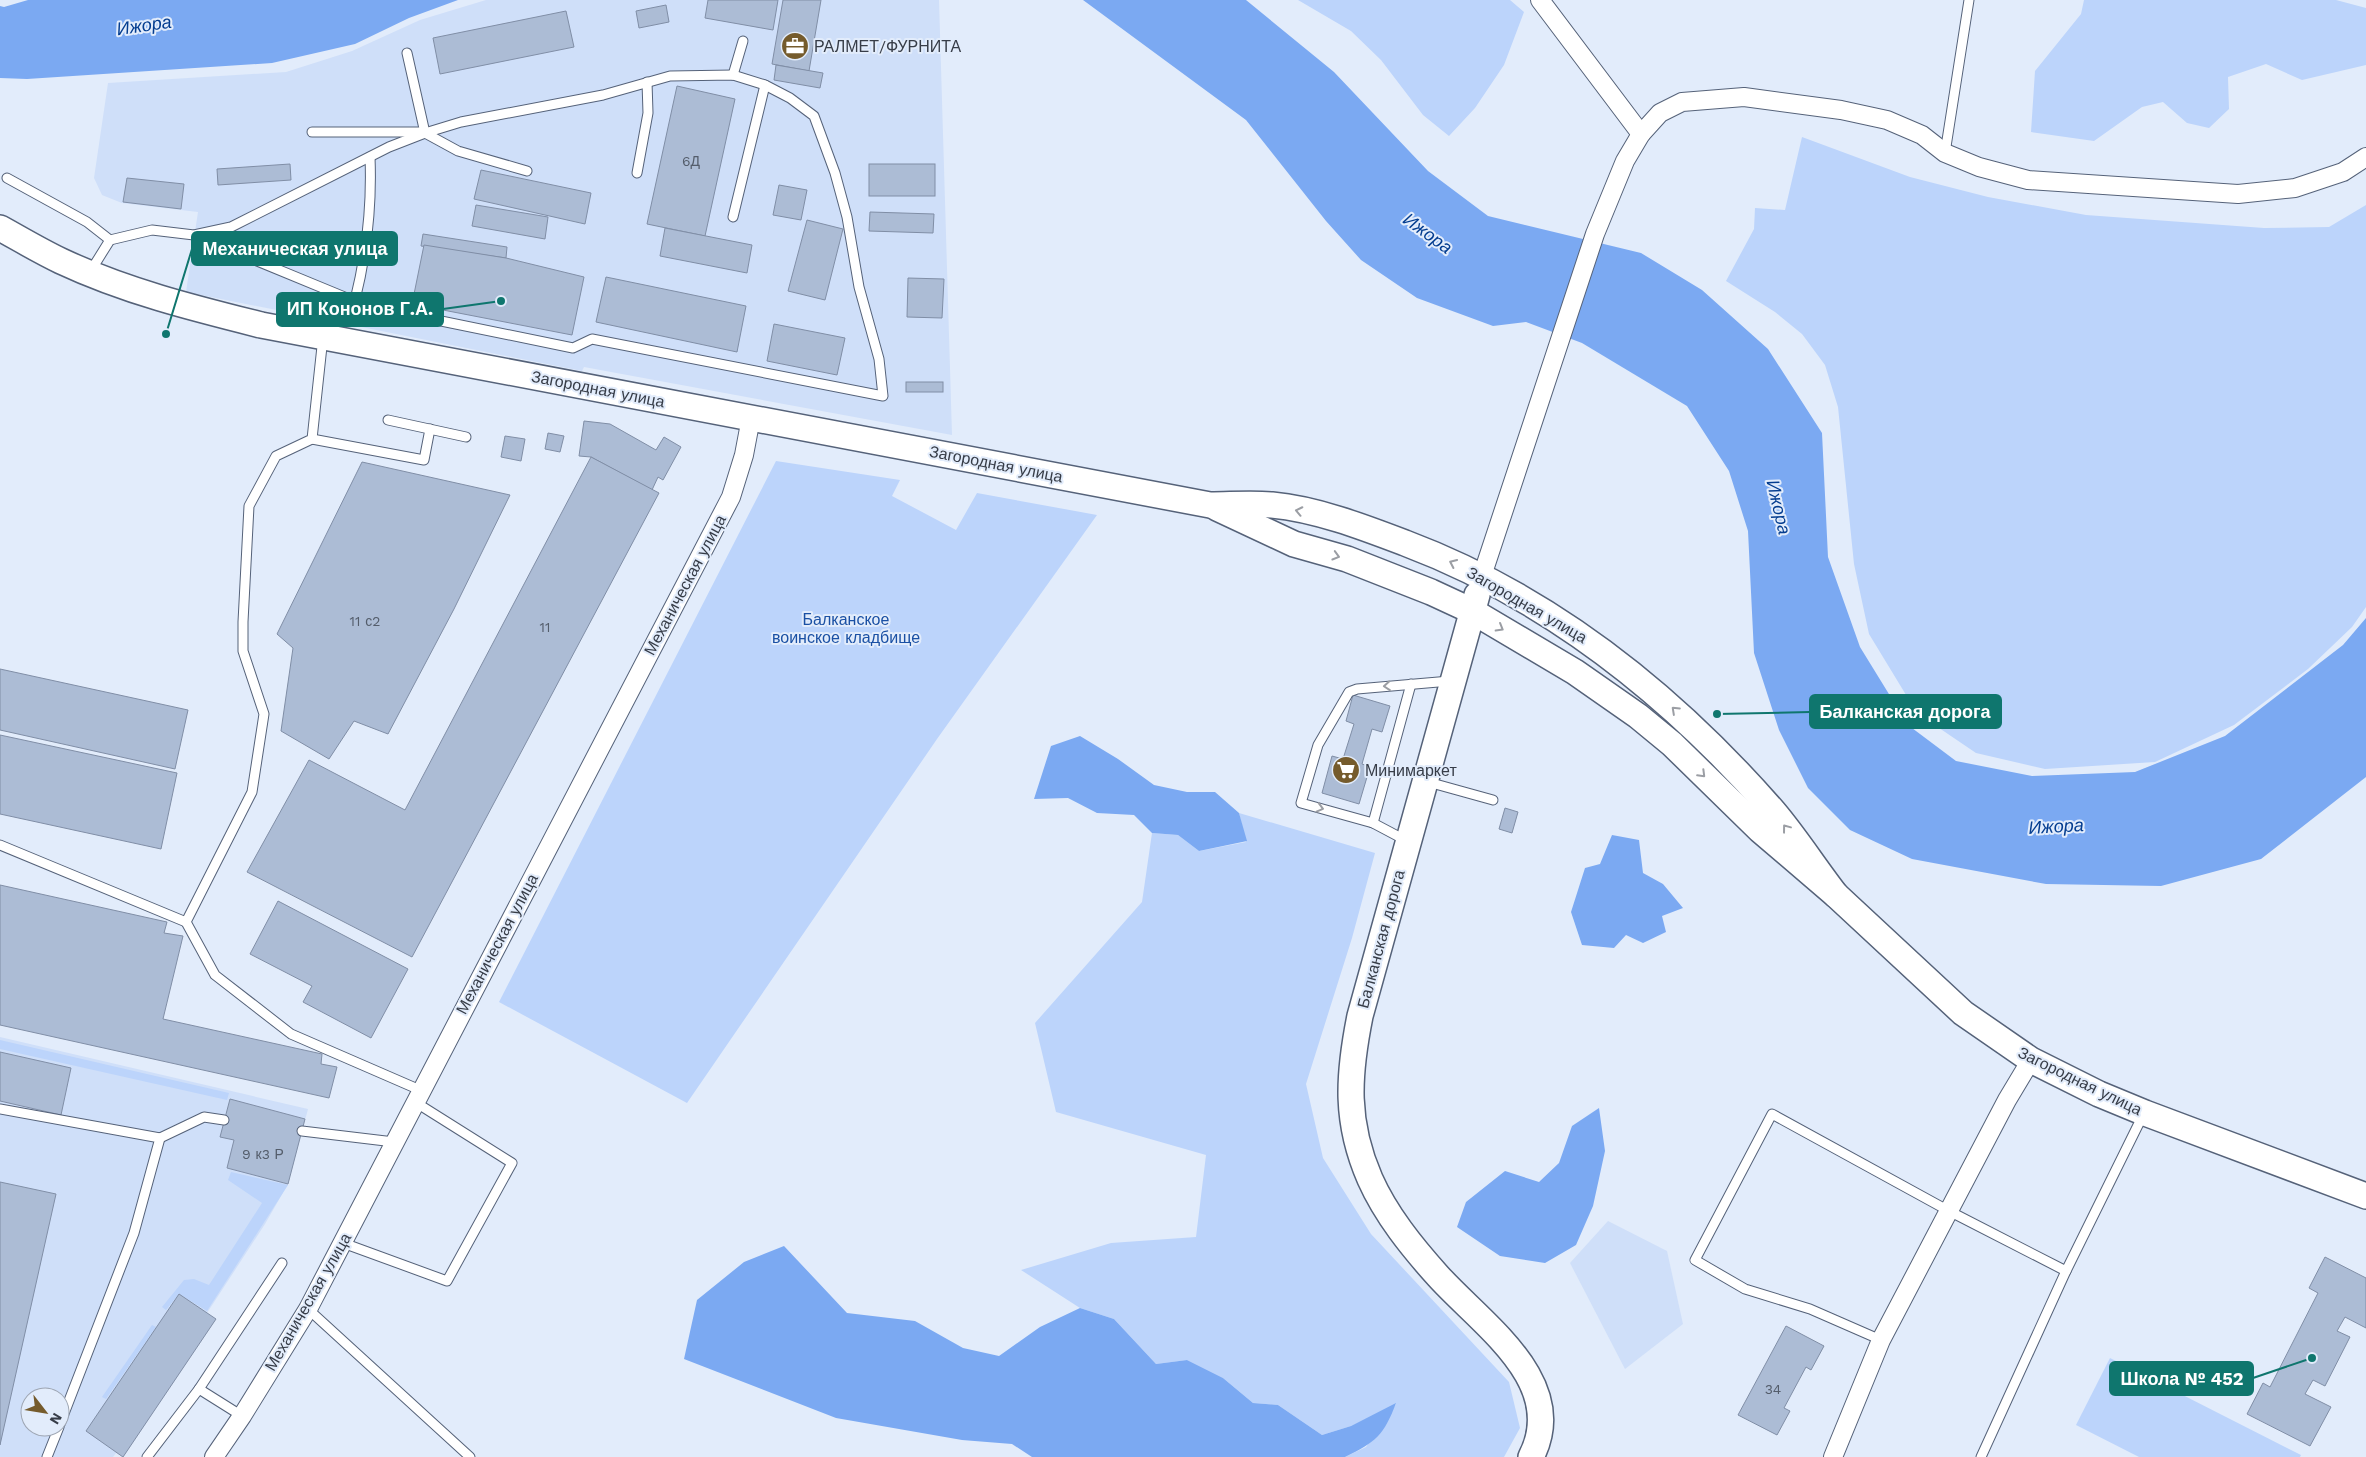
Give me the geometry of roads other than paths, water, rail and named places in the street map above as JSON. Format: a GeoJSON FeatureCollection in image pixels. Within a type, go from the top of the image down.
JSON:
{"type":"FeatureCollection","features":[{"type":"Feature","properties":{"kind":"main road","name":"Загородная улица"},"geometry":{"type":"LineString","coordinates":[[0,228],[60,260],[90,273],[185,306],[322,337],[1210,505],[1272,505],[1316,514],[1381,534],[1434,554],[1482,576],[1544,611],[1590,641],[1662,698],[1702,735],[1775,813],[1836,896]]}},
{"type":"Feature","properties":{"kind":"main road","name":"Загородная улица"},"geometry":{"type":"LineString","coordinates":[[1210,505],[1294,544],[1347,559],[1387,574],[1472,611],[1575,672],[1638,716],[1672,744],[1760,830],[1836,896],[1963,1014],[2031,1060],[2099,1094],[2144,1113],[2366,1196]]}},
{"type":"Feature","properties":{"kind":"main road","name":"Балканская дорога"},"geometry":{"type":"LineString","coordinates":[[1482,576],[1360,1016],[1352,1054],[1350,1103],[1357,1145],[1371,1180],[1389,1214],[1437,1275],[1516,1356],[1534,1384],[1542,1418],[1531,1457]]}},
{"type":"Feature","properties":{"kind":"street"},"geometry":{"type":"LineString","coordinates":[[1540,0],[1641,134]]}},
{"type":"Feature","properties":{"kind":"street","name":"Балканская дорога"},"geometry":{"type":"LineString","coordinates":[[1482,576],[1595,234],[1625,160],[1641,134],[1660,113],[1682,102],[1744,97],[1841,110],[1887,120],[1922,135],[1945,154],[1979,167],[2028,180],[2238,194],[2295,188],[2343,172],[2366,156]]}},
{"type":"Feature","properties":{"kind":"street","name":"Механическая улица"},"geometry":{"type":"LineString","coordinates":[[214,1457],[242,1416],[308,1309],[417,1096],[731,497],[744,455],[752,418]]}},
{"type":"Feature","properties":{"kind":"street"},"geometry":{"type":"LineString","coordinates":[[1833,1457],[1881,1340],[2031,1060]]}},
{"type":"Feature","properties":{"kind":"lane"},"geometry":{"type":"LineString","coordinates":[[1945,154],[1969,0]]}},
{"type":"Feature","properties":{"kind":"lane"},"geometry":{"type":"LineString","coordinates":[[734,76],[743,41]]}},
{"type":"Feature","properties":{"kind":"lane"},"geometry":{"type":"LineString","coordinates":[[408,53],[425,132]]}},
{"type":"Feature","properties":{"kind":"lane"},"geometry":{"type":"LineString","coordinates":[[90,273],[110,240],[152,230],[194,235],[355,300],[407,314],[573,348],[592,339],[883,396],[879,359],[859,286],[847,217],[835,173],[814,116],[790,98],[765,85],[734,76],[670,76],[602,95],[461,122],[425,132],[370,157],[230,227],[194,235]]}},
{"type":"Feature","properties":{"kind":"lane"},"geometry":{"type":"LineString","coordinates":[[637,173],[648,113],[647,82]]}},
{"type":"Feature","properties":{"kind":"lane"},"geometry":{"type":"LineString","coordinates":[[733,217],[765,85]]}},
{"type":"Feature","properties":{"kind":"lane"},"geometry":{"type":"LineString","coordinates":[[312,132],[425,132],[458,150],[527,171]]}},
{"type":"Feature","properties":{"kind":"lane"},"geometry":{"type":"LineString","coordinates":[[355,300],[365,261],[369,231],[370,157]]}},
{"type":"Feature","properties":{"kind":"lane"},"geometry":{"type":"LineString","coordinates":[[6,178],[87,222],[110,240]]}},
{"type":"Feature","properties":{"kind":"lane"},"geometry":{"type":"LineString","coordinates":[[312,438],[322,337]]}},
{"type":"Feature","properties":{"kind":"lane"},"geometry":{"type":"LineString","coordinates":[[388,420],[466,437]]}},
{"type":"Feature","properties":{"kind":"lane"},"geometry":{"type":"LineString","coordinates":[[186,922],[252,792],[264,714],[244,650],[243,622],[249,506],[276,456],[312,438],[424,460],[430,429]]}},
{"type":"Feature","properties":{"kind":"lane"},"geometry":{"type":"LineString","coordinates":[[1408,842],[1373,823],[1301,803],[1318,745],[1349,692],[1357,689],[1453,681]]}},
{"type":"Feature","properties":{"kind":"lane"},"geometry":{"type":"LineString","coordinates":[[1373,823],[1411,684]]}},
{"type":"Feature","properties":{"kind":"lane"},"geometry":{"type":"LineString","coordinates":[[1425,781],[1493,800]]}},
{"type":"Feature","properties":{"kind":"lane"},"geometry":{"type":"LineString","coordinates":[[0,845],[186,922],[215,975],[292,1034],[417,1096],[512,1163],[447,1281],[343,1243]]}},
{"type":"Feature","properties":{"kind":"lane"},"geometry":{"type":"LineString","coordinates":[[0,1109],[160,1138],[204,1117],[224,1120]]}},
{"type":"Feature","properties":{"kind":"lane"},"geometry":{"type":"LineString","coordinates":[[1981,1457],[2066,1271],[2144,1113]]}},
{"type":"Feature","properties":{"kind":"lane"},"geometry":{"type":"LineString","coordinates":[[1881,1340],[1810,1308],[1745,1289],[1695,1260],[1772,1114],[1949,1211],[2066,1271]]}},
{"type":"Feature","properties":{"kind":"lane"},"geometry":{"type":"LineString","coordinates":[[302,1131],[394,1142]]}},
{"type":"Feature","properties":{"kind":"lane"},"geometry":{"type":"LineString","coordinates":[[70,1398],[134,1232],[160,1138]]}},
{"type":"Feature","properties":{"kind":"lane"},"geometry":{"type":"LineString","coordinates":[[147,1457],[199,1389],[282,1263]]}},
{"type":"Feature","properties":{"kind":"lane"},"geometry":{"type":"LineString","coordinates":[[308,1309],[470,1457]]}},
{"type":"Feature","properties":{"kind":"lane"},"geometry":{"type":"LineString","coordinates":[[199,1389],[242,1416]]}},
{"type":"Feature","properties":{"kind":"lane"},"geometry":{"type":"LineString","coordinates":[[47,1457],[55,1437]]}},
{"type":"Feature","properties":{"kind":"water","name":"Ижора"},"geometry":{"type":"Polygon","coordinates":[[[28,0],[458,0],[409,18],[355,44],[272,63],[27,79],[0,78],[0,6],[4,7],[28,0]]]}},
{"type":"Feature","properties":{"kind":"water","name":"Ижора"},"geometry":{"type":"Polygon","coordinates":[[[1083,0],[1246,0],[1334,72],[1428,171],[1488,216],[1641,253],[1702,290],[1768,349],[1822,433],[1828,557],[1860,647],[1908,725],[1956,761],[2032,776],[2135,772],[2225,736],[2343,645],[2366,618],[2366,777],[2261,859],[2161,886],[2046,884],[1912,859],[1850,830],[1808,788],[1779,730],[1754,653],[1748,531],[1729,471],[1687,406],[1582,343],[1526,322],[1493,326],[1417,298],[1361,260],[1326,221],[1246,120],[1083,0]]]}},
{"type":"Feature","properties":{"kind":"water"},"geometry":{"type":"Polygon","coordinates":[[[1080,736],[1118,759],[1154,785],[1187,792],[1215,792],[1239,813],[1247,841],[1199,851],[1178,835],[1152,833],[1134,815],[1097,813],[1068,798],[1034,799],[1051,746],[1080,736]]]}},
{"type":"Feature","properties":{"kind":"water"},"geometry":{"type":"Polygon","coordinates":[[[1612,835],[1639,840],[1643,873],[1663,884],[1683,908],[1662,916],[1666,932],[1643,943],[1626,935],[1614,948],[1582,945],[1571,912],[1585,868],[1600,864],[1612,835]]]}},
{"type":"Feature","properties":{"kind":"water"},"geometry":{"type":"Polygon","coordinates":[[[1599,1108],[1605,1151],[1593,1206],[1576,1245],[1545,1263],[1500,1256],[1457,1227],[1466,1202],[1505,1171],[1539,1182],[1559,1163],[1572,1126],[1599,1108]]]}},
{"type":"Feature","properties":{"kind":"water"},"geometry":{"type":"Polygon","coordinates":[[[784,1246],[847,1313],[915,1321],[963,1348],[999,1356],[1040,1327],[1080,1308],[1114,1319],[1156,1364],[1187,1360],[1223,1378],[1253,1403],[1278,1405],[1322,1435],[1351,1426],[1396,1403],[1387,1423],[1378,1436],[1372,1442],[1345,1457],[1032,1457],[1012,1444],[962,1440],[836,1418],[684,1359],[697,1300],[744,1262],[784,1246]]]}},
{"type":"Feature","properties":{"kind":"place","name":"РАЛМЕТ/ФУРНИТА"},"geometry":{"type":"Point","coordinates":[795,46]}},
{"type":"Feature","properties":{"kind":"place","name":"ИП Кононов Г.А."},"geometry":{"type":"Point","coordinates":[501,301]}},
{"type":"Feature","properties":{"kind":"place","name":"Механическая улица"},"geometry":{"type":"Point","coordinates":[166,334]}},
{"type":"Feature","properties":{"kind":"place","name":"Балканская дорога"},"geometry":{"type":"Point","coordinates":[1717,714]}},
{"type":"Feature","properties":{"kind":"place","name":"Минимаркет"},"geometry":{"type":"Point","coordinates":[1346,770]}},
{"type":"Feature","properties":{"kind":"place","name":"Школа № 452"},"geometry":{"type":"Point","coordinates":[2312,1358]}},
{"type":"Feature","properties":{"kind":"park label","name":"Балканское воинское кладбище"},"geometry":{"type":"Point","coordinates":[846,628]}}]}
